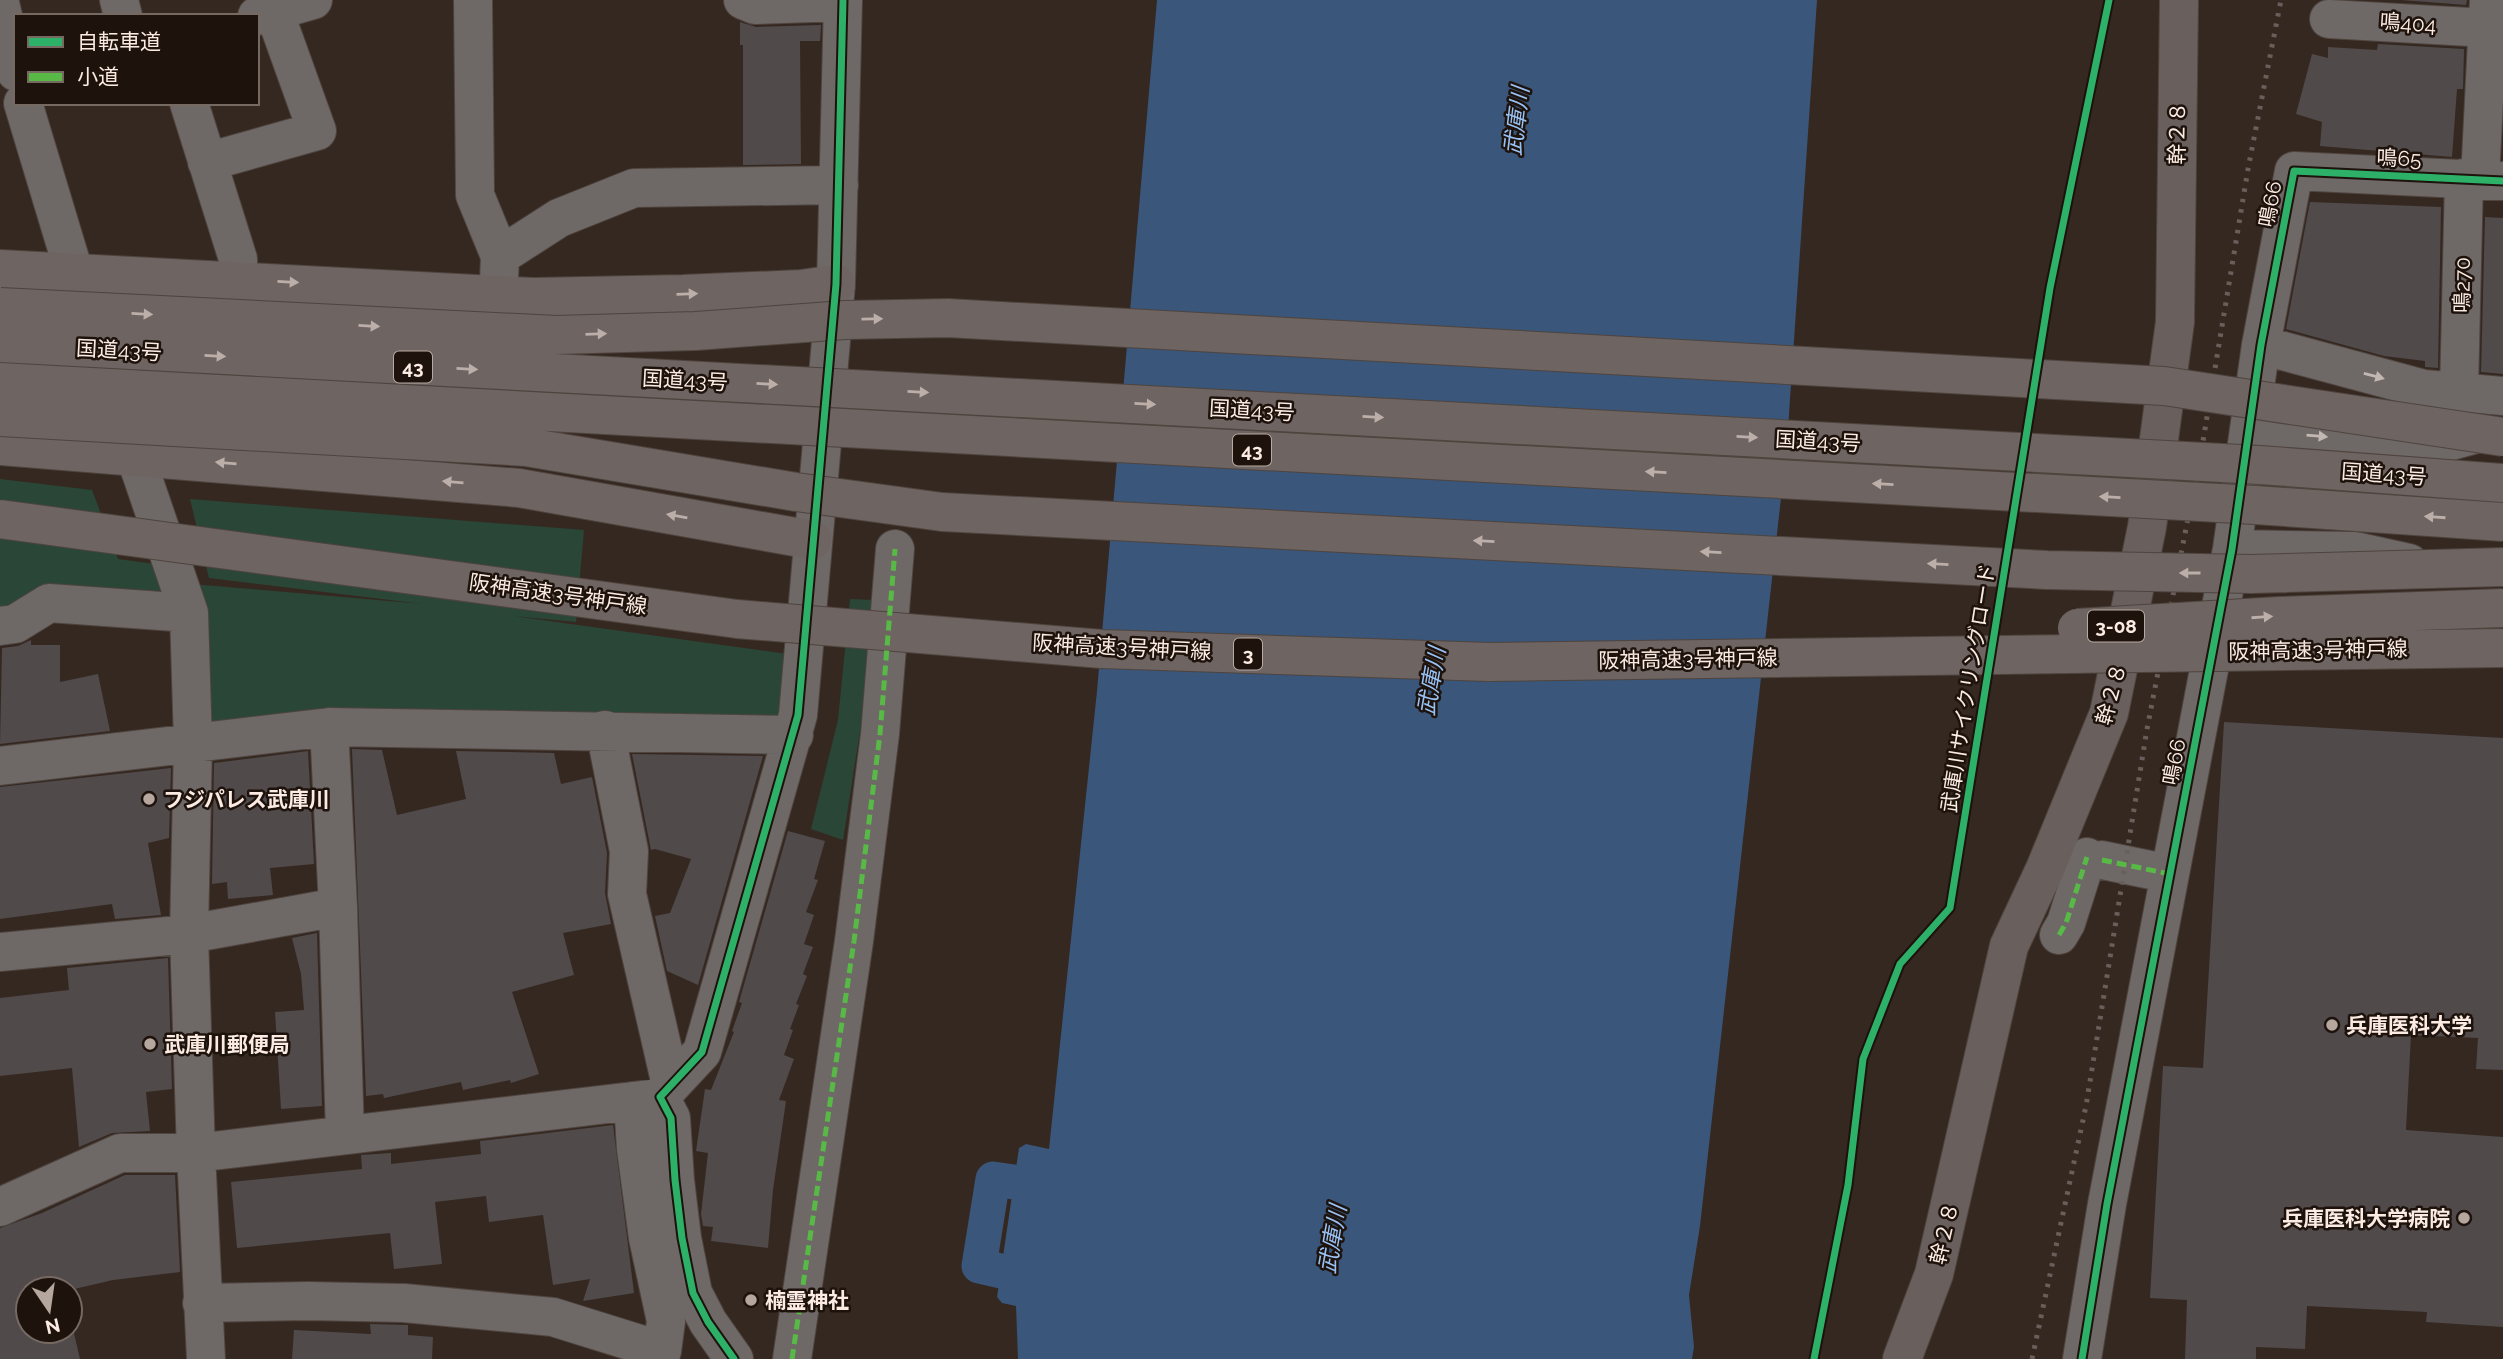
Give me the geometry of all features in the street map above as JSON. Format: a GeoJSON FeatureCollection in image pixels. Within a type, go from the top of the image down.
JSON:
{"type":"FeatureCollection","features":[{"type":"Feature","properties":{"kind":"highway"},"geometry":{"type":"LineString","coordinates":[[0,269],[237,279],[533,297],[769,290],[836,284]]}},
{"type":"Feature","properties":{"kind":"highway"},"geometry":{"type":"LineString","coordinates":[[0,307],[556,335],[696,331],[845,320],[961,319],[2164,386],[2503,437]]}},
{"type":"Feature","properties":{"kind":"highway","name":"国道43号"},"geometry":{"type":"LineString","coordinates":[[0,343],[2246,465],[2503,482]]}},
{"type":"Feature","properties":{"kind":"highway","name":"国道43号"},"geometry":{"type":"LineString","coordinates":[[0,382],[2241,504],[2503,522]]}},
{"type":"Feature","properties":{"kind":"highway"},"geometry":{"type":"LineString","coordinates":[[0,417],[526,447],[796,492],[942,512],[2048,570],[2251,574],[2503,568]]}},
{"type":"Feature","properties":{"kind":"highway"},"geometry":{"type":"LineString","coordinates":[[0,446],[519,488],[812,540]]}},
{"type":"Feature","properties":{"kind":"highway","name":"阪神高速3号神戸線"},"geometry":{"type":"LineString","coordinates":[[0,513],[730,610],[1102,643],[1492,655],[1729,649],[2503,640]]}},
{"type":"Feature","properties":{"kind":"highway","name":"阪神高速3号神戸線"},"geometry":{"type":"LineString","coordinates":[[0,519],[737,619],[1102,649],[1489,662],[2503,648]]}},
{"type":"Feature","properties":{"kind":"highway","name":"3-08"},"geometry":{"type":"LineString","coordinates":[[1729,649],[2279,616],[2503,608]]}},
{"type":"Feature","properties":{"kind":"street"},"geometry":{"type":"LineString","coordinates":[[208,162],[317,131],[266,9],[313,0]]}},
{"type":"Feature","properties":{"kind":"street"},"geometry":{"type":"LineString","coordinates":[[472,0],[475,195],[500,256],[498,294]]}},
{"type":"Feature","properties":{"kind":"street"},"geometry":{"type":"LineString","coordinates":[[202,1303],[404,1303],[553,1317],[662,1351],[666,1321],[648,1238],[635,1149],[655,1094],[702,1052],[794,735],[812,567],[812,540],[836,284],[843,1],[755,5],[743,0]]}},
{"type":"Feature","properties":{"kind":"street","name":"幹２８"},"geometry":{"type":"LineString","coordinates":[[1902,1359],[1934,1274],[2009,946],[2045,869],[2109,713],[2120,660],[2147,527],[2175,322],[2179,0]]}},
{"type":"Feature","properties":{"kind":"street"},"geometry":{"type":"LineString","coordinates":[[0,3],[14,63]]}},
{"type":"Feature","properties":{"kind":"street","name":"鳴404"},"geometry":{"type":"LineString","coordinates":[[2329,19],[2488,14]]}},
{"type":"Feature","properties":{"kind":"street","name":"鳴270"},"geometry":{"type":"LineString","coordinates":[[2459,392],[2482,179],[2488,14]]}},
{"type":"Feature","properties":{"kind":"street"},"geometry":{"type":"LineString","coordinates":[[190,105],[238,259],[237,279]]}},
{"type":"Feature","properties":{"kind":"street"},"geometry":{"type":"LineString","coordinates":[[22,112],[73,274],[189,612],[193,743],[189,934],[206,1359]]}},
{"type":"Feature","properties":{"kind":"street","name":"鳴65"},"geometry":{"type":"LineString","coordinates":[[2294,172],[2482,179]]}},
{"type":"Feature","properties":{"kind":"street","name":"鳴66"},"geometry":{"type":"LineString","coordinates":[[2082,1359],[2107,1204],[2232,549],[2261,345],[2294,172]]}},
{"type":"Feature","properties":{"kind":"street"},"geometry":{"type":"LineString","coordinates":[[500,256],[559,218],[634,188],[839,186]]}},
{"type":"Feature","properties":{"kind":"street"},"geometry":{"type":"LineString","coordinates":[[2261,345],[2424,389],[2503,396]]}},
{"type":"Feature","properties":{"kind":"street"},"geometry":{"type":"LineString","coordinates":[[2249,431],[2433,446],[2503,426]]}},
{"type":"Feature","properties":{"kind":"street"},"geometry":{"type":"LineString","coordinates":[[792,1359],[854,941],[880,734],[895,549]]}},
{"type":"Feature","properties":{"kind":"street"},"geometry":{"type":"LineString","coordinates":[[2232,549],[2355,551],[2503,585]]}},
{"type":"Feature","properties":{"kind":"street"},"geometry":{"type":"LineString","coordinates":[[0,626],[15,624],[49,603],[189,612]]}},
{"type":"Feature","properties":{"kind":"street"},"geometry":{"type":"LineString","coordinates":[[0,766],[329,727],[794,735]]}},
{"type":"Feature","properties":{"kind":"street"},"geometry":{"type":"LineString","coordinates":[[329,727],[345,1135]]}},
{"type":"Feature","properties":{"kind":"street"},"geometry":{"type":"LineString","coordinates":[[605,730],[629,851],[627,894],[655,1094],[671,1118],[678,1203],[693,1293],[708,1322],[734,1359]]}},
{"type":"Feature","properties":{"kind":"street"},"geometry":{"type":"LineString","coordinates":[[2059,935],[2094,858],[2171,874]]}},
{"type":"Feature","properties":{"kind":"street"},"geometry":{"type":"LineString","coordinates":[[0,952],[189,934],[338,907]]}},
{"type":"Feature","properties":{"kind":"street"},"geometry":{"type":"LineString","coordinates":[[0,1207],[120,1153],[196,1153],[655,1094]]}},
{"type":"Feature","properties":{"kind":"green space"},"geometry":{"type":"Polygon","coordinates":[[[0,479],[92,490],[118,559],[163,565],[168,597],[0,615],[0,479]]]}},
{"type":"Feature","properties":{"kind":"green space"},"geometry":{"type":"Polygon","coordinates":[[[190,499],[584,530],[576,622],[513,616],[788,654],[779,723],[207,733],[192,584],[423,604],[209,578],[190,499]]]}},
{"type":"Feature","properties":{"kind":"green space"},"geometry":{"type":"Polygon","coordinates":[[[850,599],[874,600],[860,731],[843,840],[811,829],[838,720],[850,599]]]}},
{"type":"Feature","properties":{"kind":"water","name":"武庫川"},"geometry":{"type":"Polygon","coordinates":[[[1157,0],[1817,0],[1787,444],[1700,1226],[1689,1295],[1694,1347],[1692,1359],[1018,1359],[1016,1306],[1002,1303],[997,1297],[1019,1148],[1026,1144],[1049,1149],[1097,691],[1157,0]]]}},
{"type":"Feature","properties":{"kind":"building"},"geometry":{"type":"Polygon","coordinates":[[[2401,0],[2467,0],[2466,5],[2401,0]]]}},
{"type":"Feature","properties":{"kind":"building"},"geometry":{"type":"Polygon","coordinates":[[[740,22],[756,27],[821,25],[820,41],[800,41],[801,164],[743,165],[743,45],[740,45],[740,22]]]}},
{"type":"Feature","properties":{"kind":"building"},"geometry":{"type":"Polygon","coordinates":[[[2378,44],[2464,49],[2463,89],[2457,89],[2452,157],[2320,146],[2322,122],[2296,114],[2312,54],[2328,58],[2328,47],[2377,50],[2378,44]]]}},
{"type":"Feature","properties":{"kind":"building"},"geometry":{"type":"Polygon","coordinates":[[[2310,202],[2441,207],[2438,368],[2425,367],[2425,361],[2384,356],[2286,329],[2310,202]]]}},
{"type":"Feature","properties":{"kind":"building"},"geometry":{"type":"Polygon","coordinates":[[[2485,217],[2503,218],[2503,374],[2481,372],[2485,217]]]}},
{"type":"Feature","properties":{"kind":"building"},"geometry":{"type":"Polygon","coordinates":[[[31,640],[31,645],[60,645],[60,682],[98,674],[110,731],[0,744],[2,648],[18,646],[31,640]]]}},
{"type":"Feature","properties":{"kind":"building","name":"兵庫医科大学"},"geometry":{"type":"Polygon","coordinates":[[[2224,722],[2503,738],[2503,1070],[2476,1069],[2478,1038],[2411,1035],[2406,1130],[2503,1137],[2503,1327],[2426,1322],[2427,1312],[2307,1306],[2305,1349],[2256,1347],[2256,1359],[2185,1359],[2187,1300],[2150,1298],[2163,1066],[2203,1068],[2224,722]]]}},
{"type":"Feature","properties":{"kind":"building"},"geometry":{"type":"Polygon","coordinates":[[[352,749],[382,750],[397,815],[466,799],[456,751],[554,753],[561,784],[592,777],[607,853],[605,893],[611,924],[563,933],[574,975],[512,992],[539,1074],[511,1083],[510,1080],[463,1090],[461,1082],[384,1098],[383,1094],[366,1096],[352,749]]]}},
{"type":"Feature","properties":{"kind":"building"},"geometry":{"type":"Polygon","coordinates":[[[308,751],[314,864],[270,868],[273,895],[228,899],[227,882],[212,884],[214,763],[308,751]]]}},
{"type":"Feature","properties":{"kind":"building"},"geometry":{"type":"Polygon","coordinates":[[[632,754],[763,756],[698,985],[667,971],[655,916],[670,913],[691,859],[651,850],[632,754]]]}},
{"type":"Feature","properties":{"kind":"building"},"geometry":{"type":"Polygon","coordinates":[[[171,768],[169,838],[148,843],[161,915],[115,919],[112,904],[0,919],[0,787],[171,768]]]}},
{"type":"Feature","properties":{"kind":"building"},"geometry":{"type":"Polygon","coordinates":[[[788,831],[825,841],[814,879],[818,880],[806,912],[814,915],[804,944],[813,947],[803,974],[807,976],[796,1004],[799,1005],[784,1055],[794,1059],[779,1100],[786,1101],[768,1248],[711,1241],[713,1227],[703,1226],[701,1214],[708,1153],[696,1151],[705,1089],[711,1090],[734,1032],[732,1031],[742,1003],[739,1002],[788,831]]]}},
{"type":"Feature","properties":{"kind":"building"},"geometry":{"type":"Polygon","coordinates":[[[317,933],[322,1106],[281,1109],[275,1012],[304,1010],[301,974],[292,938],[317,933]]]}},
{"type":"Feature","properties":{"kind":"building"},"geometry":{"type":"Polygon","coordinates":[[[168,958],[172,1089],[146,1092],[150,1131],[112,1133],[79,1147],[72,1068],[0,1076],[0,998],[69,990],[67,968],[168,958]]]}},
{"type":"Feature","properties":{"kind":"building"},"geometry":{"type":"Polygon","coordinates":[[[613,1125],[634,1293],[583,1301],[590,1279],[553,1285],[543,1215],[489,1222],[486,1196],[435,1202],[442,1264],[394,1269],[390,1233],[237,1248],[231,1182],[362,1169],[361,1155],[391,1153],[391,1164],[481,1154],[480,1141],[613,1125]]]}},
{"type":"Feature","properties":{"kind":"building"},"geometry":{"type":"Polygon","coordinates":[[[125,1175],[175,1175],[180,1272],[113,1280],[84,1287],[84,1275],[14,1275],[14,1345],[77,1345],[80,1359],[0,1359],[0,1228],[42,1213],[125,1175]]]}},
{"type":"Feature","properties":{"kind":"building"},"geometry":{"type":"Polygon","coordinates":[[[370,1324],[408,1325],[408,1335],[433,1337],[432,1359],[292,1359],[294,1330],[371,1334],[370,1324]]]}},
{"type":"Feature","properties":{"kind":"waterway"},"geometry":{"type":"LineString","coordinates":[[1001,1271],[979,1266],[993,1179],[1014,1182]]}},
{"type":"Feature","properties":{"kind":"railway"},"geometry":{"type":"LineString","coordinates":[[2032,1359],[2086,1106],[2147,729],[2203,441],[2248,169],[2281,0]]}},
{"type":"Feature","properties":{"kind":"marked path"},"geometry":{"type":"LineString","coordinates":[[792,1359],[854,941],[880,734],[895,549]]}},
{"type":"Feature","properties":{"kind":"marked path"},"geometry":{"type":"LineString","coordinates":[[2059,935],[2066,923],[2087,857]]}},
{"type":"Feature","properties":{"kind":"marked path"},"geometry":{"type":"LineString","coordinates":[[2102,860],[2170,874]]}},
{"type":"Feature","properties":{"kind":"cycle path"},"geometry":{"type":"LineString","coordinates":[[734,1359],[708,1322],[693,1293],[682,1238],[671,1118],[660,1097],[702,1052],[798,715],[836,284],[843,0]]}},
{"type":"Feature","properties":{"kind":"cycle path","name":"武庫川サイクリングロード"},"geometry":{"type":"LineString","coordinates":[[1814,1359],[1848,1185],[1863,1059],[1900,964],[1950,908],[2050,288],[2109,0]]}},
{"type":"Feature","properties":{"kind":"cycle path"},"geometry":{"type":"LineString","coordinates":[[2082,1359],[2107,1204],[2232,549],[2261,345],[2294,171],[2503,181]]}},
{"type":"Feature","properties":{"kind":"place","name":"フジパレス武庫川"},"geometry":{"type":"Point","coordinates":[149,799]}},
{"type":"Feature","properties":{"kind":"place","name":"兵庫医科大学"},"geometry":{"type":"Point","coordinates":[2332,1025]}},
{"type":"Feature","properties":{"kind":"place","name":"武庫川郵便局"},"geometry":{"type":"Point","coordinates":[150,1044]}},
{"type":"Feature","properties":{"kind":"place","name":"兵庫医科大学病院"},"geometry":{"type":"Point","coordinates":[2464,1218]}},
{"type":"Feature","properties":{"kind":"place","name":"楠霊神社"},"geometry":{"type":"Point","coordinates":[751,1300]}}]}
